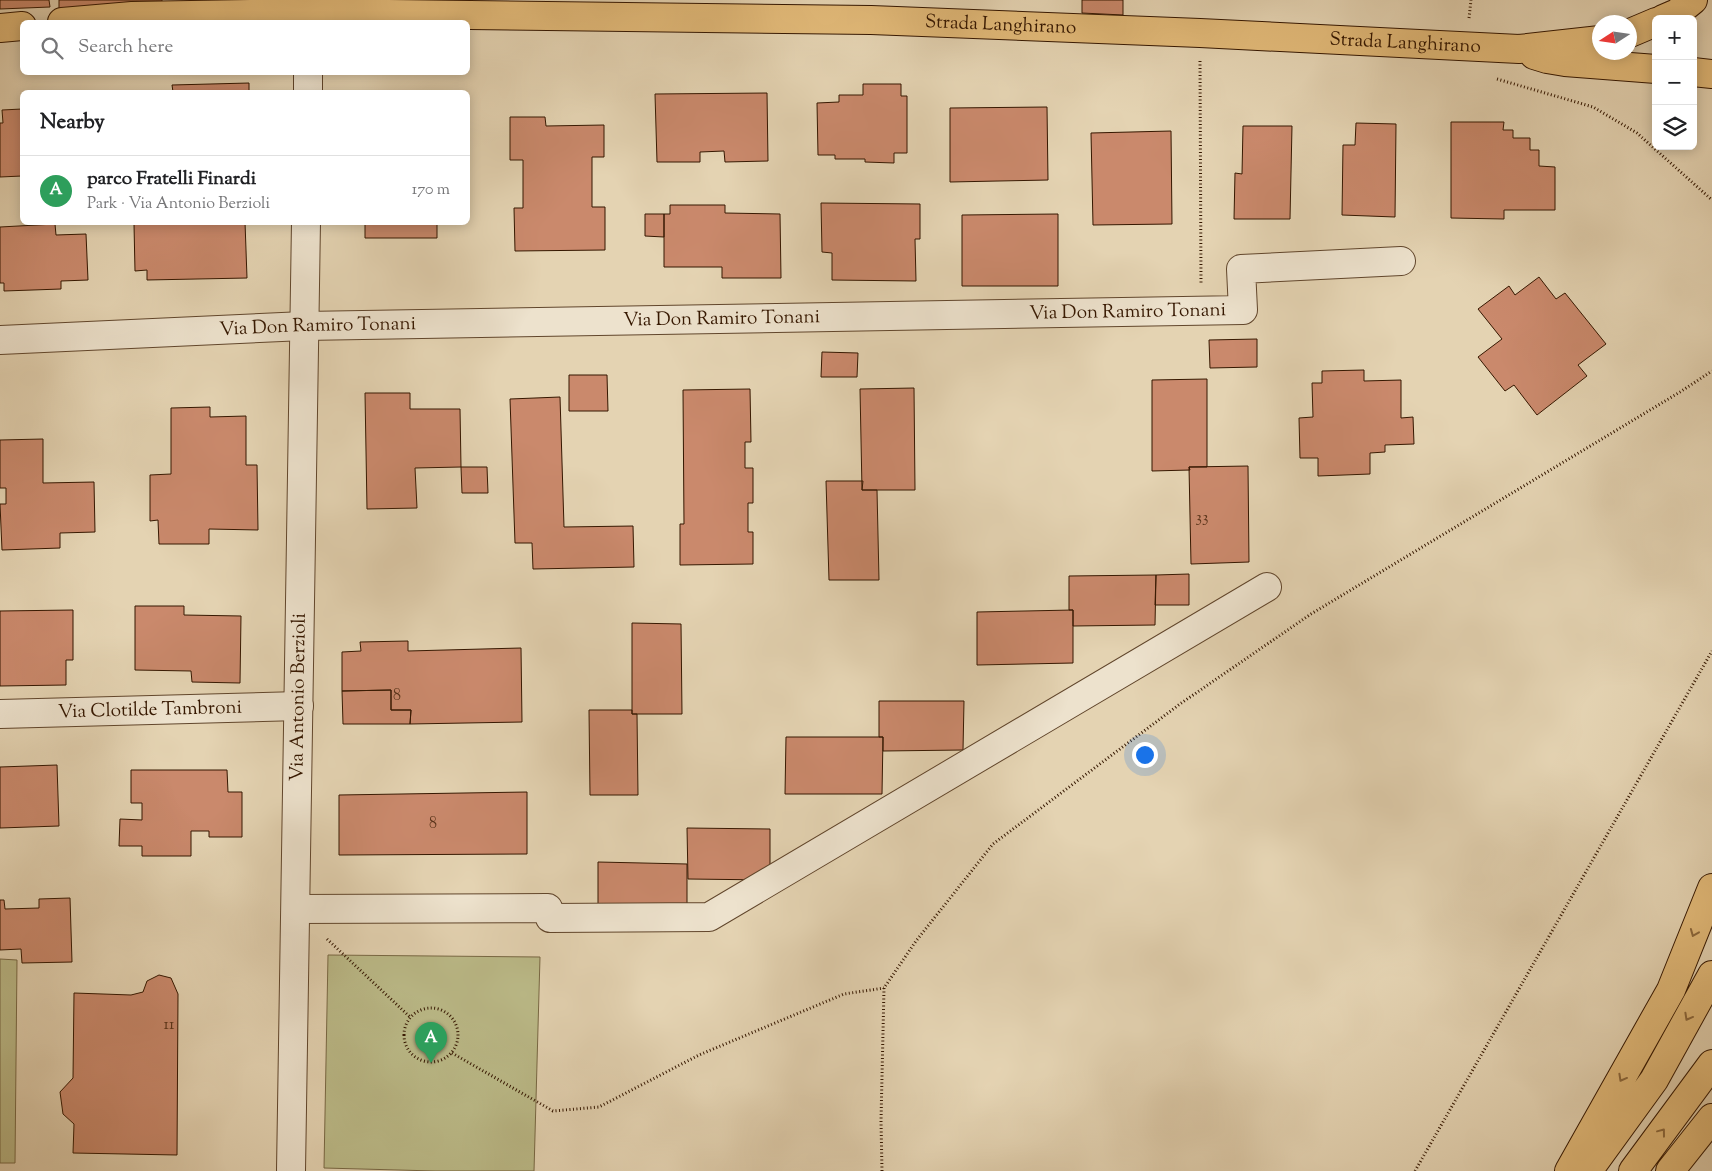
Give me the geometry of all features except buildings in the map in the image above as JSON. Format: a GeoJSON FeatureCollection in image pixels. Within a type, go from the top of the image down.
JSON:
{"type":"FeatureCollection","features":[{"type":"Feature","properties":{"kind":"main road"},"geometry":{"type":"LineString","coordinates":[[1673,15],[1693,0]]}},
{"type":"Feature","properties":{"kind":"main road","name":"Strada Langhirano"},"geometry":{"type":"LineString","coordinates":[[85,20],[132,16],[862,20],[1200,33],[1519,49],[1592,41]]}},
{"type":"Feature","properties":{"kind":"main road"},"geometry":{"type":"LineString","coordinates":[[1637,30],[1652,24]]}},
{"type":"Feature","properties":{"kind":"main road"},"geometry":{"type":"LineString","coordinates":[[0,28],[20,26]]}},
{"type":"Feature","properties":{"kind":"main road","name":"Strada Langhirano"},"geometry":{"type":"LineString","coordinates":[[1519,49],[1547,59],[1652,69]]}},
{"type":"Feature","properties":{"kind":"main road"},"geometry":{"type":"LineString","coordinates":[[1697,72],[1712,74]]}},
{"type":"Feature","properties":{"kind":"main road"},"geometry":{"type":"LineString","coordinates":[[1568,1171],[1671,990],[1712,888]]}},
{"type":"Feature","properties":{"kind":"main road"},"geometry":{"type":"LineString","coordinates":[[1588,1171],[1654,1080],[1712,975]]}},
{"type":"Feature","properties":{"kind":"main road"},"geometry":{"type":"LineString","coordinates":[[1633,1171],[1712,1064]]}},
{"type":"Feature","properties":{"kind":"main road"},"geometry":{"type":"LineString","coordinates":[[1670,1171],[1712,1118]]}},
{"type":"Feature","properties":{"kind":"street"},"geometry":{"type":"LineString","coordinates":[[308,75],[308,90]]}},
{"type":"Feature","properties":{"kind":"street","name":"Via Antonio Berzioli"},"geometry":{"type":"LineString","coordinates":[[292,1171],[306,225]]}},
{"type":"Feature","properties":{"kind":"street","name":"Via Don Ramiro Tonani"},"geometry":{"type":"LineString","coordinates":[[0,340],[304,326],[1243,310],[1241,269],[1400,260]]}},
{"type":"Feature","properties":{"kind":"street"},"geometry":{"type":"LineString","coordinates":[[296,909],[548,908],[550,918],[709,917],[1267,588]]}},
{"type":"Feature","properties":{"kind":"street","name":"Via Clotilde Tambroni"},"geometry":{"type":"LineString","coordinates":[[0,714],[299,706]]}},
{"type":"Feature","properties":{"kind":"path"},"geometry":{"type":"LineString","coordinates":[[1200,33],[1201,311]]}},
{"type":"Feature","properties":{"kind":"path"},"geometry":{"type":"LineString","coordinates":[[1488,77],[1593,107],[1637,133],[1712,200]]}},
{"type":"Feature","properties":{"kind":"path"},"geometry":{"type":"LineString","coordinates":[[882,1171],[881,1121],[884,988],[916,941],[993,844],[1164,716],[1312,614],[1712,371]]}},
{"type":"Feature","properties":{"kind":"path"},"geometry":{"type":"LineString","coordinates":[[1415,1171],[1712,652]]}},
{"type":"Feature","properties":{"kind":"path"},"geometry":{"type":"LineString","coordinates":[[296,909],[410,1017]]}},
{"type":"Feature","properties":{"kind":"path"},"geometry":{"type":"LineString","coordinates":[[452,1053],[553,1111],[599,1107],[699,1054],[844,994],[884,988]]}},
{"type":"Feature","properties":{"kind":"path"},"geometry":{"type":"LineString","coordinates":[[429,1007],[439,1008],[450,1015],[456,1023],[459,1036],[452,1053],[445,1059],[430,1062],[418,1059],[411,1053],[405,1043],[405,1025],[410,1017],[420,1010],[429,1007]]}},
{"type":"Feature","properties":{"kind":"shaded area"},"geometry":{"type":"Polygon","coordinates":[[[328,955],[540,957],[534,1171],[324,1168],[328,955]]]}},
{"type":"Feature","properties":{"kind":"shaded area"},"geometry":{"type":"Polygon","coordinates":[[[0,959],[17,960],[15,1163],[0,1163],[0,959]]]}},
{"type":"Feature","properties":{"kind":"place","name":"parco Fratelli Finardi"},"geometry":{"type":"Point","coordinates":[431,1063]}}]}
